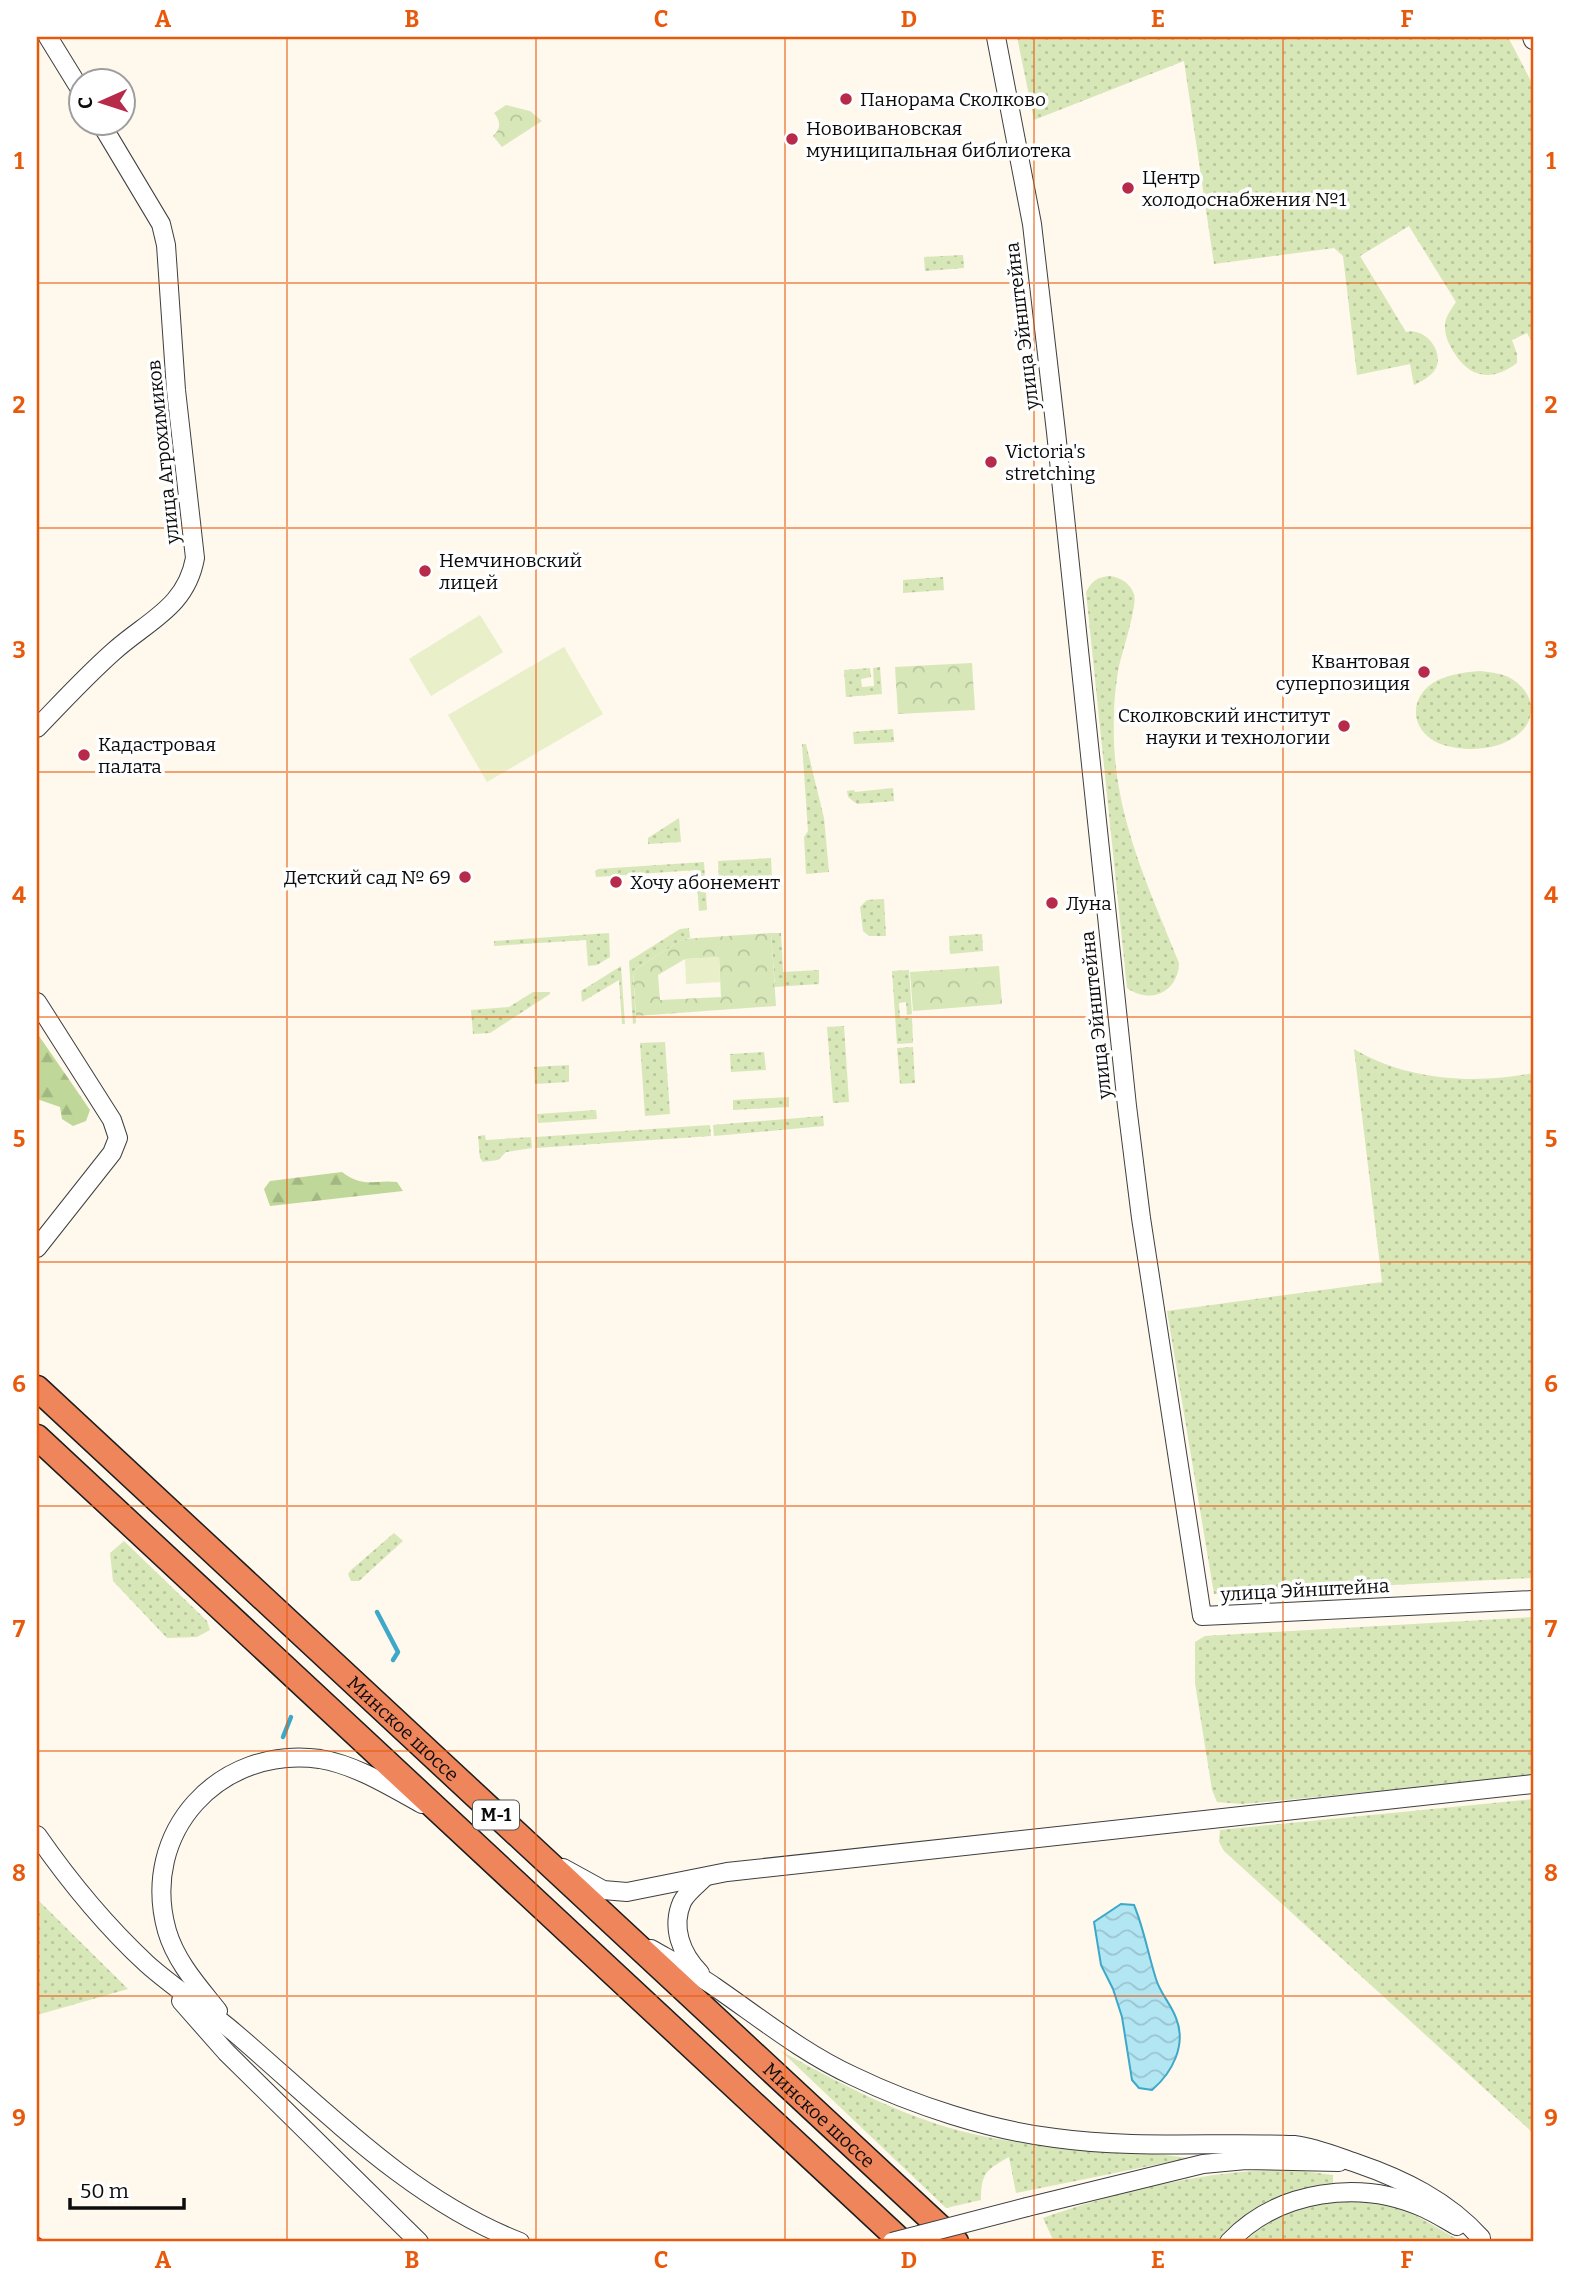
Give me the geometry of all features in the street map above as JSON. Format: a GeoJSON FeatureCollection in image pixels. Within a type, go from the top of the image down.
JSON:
{"type":"FeatureCollection","features":[{"type":"Feature","properties":{"kind":"highway","name":"Минское шоссе"},"geometry":{"type":"LineString","coordinates":[[37,1388],[956,2242]]}},
{"type":"Feature","properties":{"kind":"highway","name":"Минское шоссе"},"geometry":{"type":"LineString","coordinates":[[37,1437],[902,2242]]}},
{"type":"Feature","properties":{"kind":"street"},"geometry":{"type":"LineString","coordinates":[[48,37],[66,66]]}},
{"type":"Feature","properties":{"kind":"street","name":"улица Эйнштейна"},"geometry":{"type":"LineString","coordinates":[[996,37],[1032,223],[1127,1106],[1141,1218],[1202,1616],[1533,1600]]}},
{"type":"Feature","properties":{"kind":"street","name":"улица Агрохимиков"},"geometry":{"type":"LineString","coordinates":[[37,728],[114,650],[155,620],[180,596],[192,576],[195,558],[161,223],[108,136]]}},
{"type":"Feature","properties":{"kind":"street"},"geometry":{"type":"LineString","coordinates":[[37,1002],[112,1120],[118,1138],[112,1153],[37,1248]]}},
{"type":"Feature","properties":{"kind":"street"},"geometry":{"type":"LineString","coordinates":[[235,2033],[180,1961],[167,1933],[162,1903],[162,1870],[167,1849],[180,1822],[196,1801],[216,1783],[239,1770],[267,1760],[294,1757],[323,1759],[369,1775],[447,1817]]}},
{"type":"Feature","properties":{"kind":"street"},"geometry":{"type":"LineString","coordinates":[[540,1856],[603,1890],[627,1892],[727,1872],[1533,1784]]}},
{"type":"Feature","properties":{"kind":"street"},"geometry":{"type":"LineString","coordinates":[[37,1835],[94,1909],[148,1964],[226,2052],[419,2242]]}},
{"type":"Feature","properties":{"kind":"street"},"geometry":{"type":"LineString","coordinates":[[705,1878],[683,1899],[677,1920],[680,1944],[692,1965],[712,1985]]}},
{"type":"Feature","properties":{"kind":"street"},"geometry":{"type":"LineString","coordinates":[[618,1929],[712,1985],[782,2035],[850,2075],[903,2098],[986,2123],[1055,2138],[1318,2148],[1373,2168],[1438,2200],[1469,2224],[1484,2240]]}},
{"type":"Feature","properties":{"kind":"street"},"geometry":{"type":"LineString","coordinates":[[148,1964],[235,2033],[305,2097],[378,2158],[451,2209],[520,2242]]}},
{"type":"Feature","properties":{"kind":"street"},"geometry":{"type":"LineString","coordinates":[[892,2242],[1203,2164],[1246,2160],[1356,2163]]}},
{"type":"Feature","properties":{"kind":"street"},"geometry":{"type":"LineString","coordinates":[[1229,2242],[1259,2217],[1283,2204],[1326,2194],[1353,2192],[1402,2200],[1424,2208],[1484,2240]]}},
{"type":"Feature","properties":{"kind":"green space"},"geometry":{"type":"Polygon","coordinates":[[[1017,37],[1508,37],[1533,85],[1533,344],[1527,333],[1512,340],[1517,363],[1491,375],[1475,373],[1461,362],[1451,348],[1445,331],[1447,317],[1456,302],[1409,226],[1360,256],[1406,332],[1419,333],[1431,341],[1437,354],[1436,368],[1414,385],[1410,364],[1357,375],[1343,256],[1334,248],[1214,264],[1184,61],[1034,120],[1017,37]]]}},
{"type":"Feature","properties":{"kind":"green space"},"geometry":{"type":"Polygon","coordinates":[[[506,105],[530,111],[542,121],[502,147],[493,136],[499,125],[494,113],[506,105]]]}},
{"type":"Feature","properties":{"kind":"green space"},"geometry":{"type":"Polygon","coordinates":[[[963,255],[964,268],[925,271],[924,257],[963,255]]]}},
{"type":"Feature","properties":{"kind":"green space"},"geometry":{"type":"Polygon","coordinates":[[[1110,576],[1127,584],[1135,600],[1118,671],[1115,698],[1114,748],[1118,780],[1132,842],[1142,872],[1179,963],[1174,982],[1162,993],[1154,995],[1136,993],[1127,988],[1086,592],[1095,580],[1110,576]]]}},
{"type":"Feature","properties":{"kind":"green space"},"geometry":{"type":"Polygon","coordinates":[[[943,577],[944,590],[903,593],[903,580],[943,577]]]}},
{"type":"Feature","properties":{"kind":"green space"},"geometry":{"type":"Polygon","coordinates":[[[480,615],[503,652],[431,696],[409,659],[480,615]]]}},
{"type":"Feature","properties":{"kind":"green space"},"geometry":{"type":"Polygon","coordinates":[[[564,647],[603,714],[487,782],[448,715],[564,647]]]}},
{"type":"Feature","properties":{"kind":"green space"},"geometry":{"type":"Polygon","coordinates":[[[972,663],[975,710],[898,714],[895,667],[972,663]]]}},
{"type":"Feature","properties":{"kind":"green space"},"geometry":{"type":"Polygon","coordinates":[[[880,667],[882,694],[846,697],[844,670],[870,668],[871,677],[861,679],[862,687],[874,686],[873,668],[880,667]]]}},
{"type":"Feature","properties":{"kind":"green space"},"geometry":{"type":"Polygon","coordinates":[[[1480,671],[1506,676],[1523,689],[1531,706],[1528,723],[1508,741],[1485,748],[1453,747],[1431,739],[1416,716],[1418,700],[1423,692],[1443,678],[1480,671]]]}},
{"type":"Feature","properties":{"kind":"green space"},"geometry":{"type":"Polygon","coordinates":[[[893,729],[894,742],[854,744],[853,732],[893,729]]]}},
{"type":"Feature","properties":{"kind":"green space"},"geometry":{"type":"Polygon","coordinates":[[[802,744],[806,744],[824,818],[829,872],[806,874],[804,837],[808,831],[802,744]]]}},
{"type":"Feature","properties":{"kind":"green space"},"geometry":{"type":"Polygon","coordinates":[[[893,788],[894,801],[857,804],[848,797],[847,791],[855,792],[893,788]]]}},
{"type":"Feature","properties":{"kind":"green space"},"geometry":{"type":"Polygon","coordinates":[[[679,818],[681,842],[648,844],[648,838],[679,818]]]}},
{"type":"Feature","properties":{"kind":"green space"},"geometry":{"type":"Polygon","coordinates":[[[771,858],[772,878],[719,881],[718,861],[771,858]]]}},
{"type":"Feature","properties":{"kind":"green space"},"geometry":{"type":"Polygon","coordinates":[[[704,862],[707,910],[699,911],[696,870],[596,877],[595,871],[598,869],[704,862]]]}},
{"type":"Feature","properties":{"kind":"green space"},"geometry":{"type":"Polygon","coordinates":[[[884,899],[886,936],[869,936],[863,931],[860,907],[867,900],[884,899]]]}},
{"type":"Feature","properties":{"kind":"green space"},"geometry":{"type":"Polygon","coordinates":[[[689,928],[690,938],[683,939],[633,971],[636,1023],[633,1024],[629,961],[680,929],[689,928]]]}},
{"type":"Feature","properties":{"kind":"green space"},"geometry":{"type":"Polygon","coordinates":[[[609,933],[610,957],[597,965],[588,966],[586,940],[494,946],[494,941],[609,933]]]}},
{"type":"Feature","properties":{"kind":"green space"},"geometry":{"type":"Polygon","coordinates":[[[771,933],[781,933],[783,972],[819,970],[819,984],[775,987],[771,933]]]}},
{"type":"Feature","properties":{"kind":"green space"},"geometry":{"type":"Polygon","coordinates":[[[771,933],[776,1006],[636,1016],[633,971],[683,939],[771,933]],[[719,957],[685,959],[658,975],[660,1000],[721,997],[719,957]]]}},
{"type":"Feature","properties":{"kind":"green space"},"geometry":{"type":"Polygon","coordinates":[[[982,934],[983,951],[950,954],[949,936],[982,934]]]}},
{"type":"Feature","properties":{"kind":"green space"},"geometry":{"type":"Polygon","coordinates":[[[719,957],[720,982],[686,984],[685,959],[719,957]]]}},
{"type":"Feature","properties":{"kind":"green space"},"geometry":{"type":"Polygon","coordinates":[[[621,966],[625,1024],[622,1024],[619,980],[582,1002],[581,991],[621,966]]]}},
{"type":"Feature","properties":{"kind":"green space"},"geometry":{"type":"Polygon","coordinates":[[[999,966],[1002,1004],[913,1011],[910,972],[999,966]]]}},
{"type":"Feature","properties":{"kind":"green space"},"geometry":{"type":"Polygon","coordinates":[[[909,970],[912,1014],[907,1015],[906,1002],[899,1003],[900,1018],[912,1018],[913,1043],[897,1044],[892,971],[909,970]]]}},
{"type":"Feature","properties":{"kind":"green space"},"geometry":{"type":"Polygon","coordinates":[[[533,992],[550,994],[490,1033],[473,1034],[471,1010],[509,1007],[533,992]]]}},
{"type":"Feature","properties":{"kind":"green space"},"geometry":{"type":"Polygon","coordinates":[[[844,1026],[849,1102],[833,1103],[827,1027],[844,1026]]]}},
{"type":"Feature","properties":{"kind":"green space"},"geometry":{"type":"Polygon","coordinates":[[[37,1033],[90,1110],[86,1121],[73,1126],[62,1119],[60,1107],[37,1099],[37,1033]]]}},
{"type":"Feature","properties":{"kind":"green space"},"geometry":{"type":"Polygon","coordinates":[[[665,1042],[670,1114],[645,1116],[640,1043],[665,1042]]]}},
{"type":"Feature","properties":{"kind":"green space"},"geometry":{"type":"Polygon","coordinates":[[[913,1047],[915,1083],[900,1084],[897,1048],[913,1047]]]}},
{"type":"Feature","properties":{"kind":"green space"},"geometry":{"type":"Polygon","coordinates":[[[1354,1049],[1395,1068],[1441,1077],[1488,1079],[1533,1073],[1533,1578],[1214,1594],[1167,1311],[1382,1282],[1354,1049]]]}},
{"type":"Feature","properties":{"kind":"green space"},"geometry":{"type":"Polygon","coordinates":[[[764,1052],[766,1070],[731,1072],[730,1054],[764,1052]]]}},
{"type":"Feature","properties":{"kind":"green space"},"geometry":{"type":"Polygon","coordinates":[[[569,1065],[569,1082],[535,1084],[534,1067],[569,1065]]]}},
{"type":"Feature","properties":{"kind":"green space"},"geometry":{"type":"Polygon","coordinates":[[[789,1097],[789,1107],[733,1110],[733,1100],[789,1097]]]}},
{"type":"Feature","properties":{"kind":"green space"},"geometry":{"type":"Polygon","coordinates":[[[596,1110],[597,1119],[538,1123],[537,1114],[596,1110]]]}},
{"type":"Feature","properties":{"kind":"green space"},"geometry":{"type":"Polygon","coordinates":[[[823,1116],[824,1126],[714,1136],[713,1125],[823,1116]]]}},
{"type":"Feature","properties":{"kind":"green space"},"geometry":{"type":"Polygon","coordinates":[[[710,1125],[711,1136],[536,1148],[536,1137],[710,1125]]]}},
{"type":"Feature","properties":{"kind":"green space"},"geometry":{"type":"Polygon","coordinates":[[[485,1135],[486,1140],[531,1137],[532,1148],[506,1152],[498,1160],[483,1162],[480,1158],[478,1136],[485,1135]]]}},
{"type":"Feature","properties":{"kind":"green space"},"geometry":{"type":"Polygon","coordinates":[[[342,1172],[363,1182],[397,1182],[403,1191],[270,1206],[264,1189],[270,1181],[342,1172]]]}},
{"type":"Feature","properties":{"kind":"green space"},"geometry":{"type":"Polygon","coordinates":[[[394,1533],[403,1541],[359,1581],[351,1581],[348,1574],[351,1570],[394,1533]]]}},
{"type":"Feature","properties":{"kind":"green space"},"geometry":{"type":"Polygon","coordinates":[[[124,1541],[207,1621],[210,1630],[197,1637],[167,1638],[113,1581],[110,1553],[124,1541]]]}},
{"type":"Feature","properties":{"kind":"green space"},"geometry":{"type":"Polygon","coordinates":[[[1533,1617],[1533,1776],[1243,1804],[1217,1802],[1212,1790],[1195,1683],[1195,1642],[1205,1636],[1533,1617]]]}},
{"type":"Feature","properties":{"kind":"green space"},"geometry":{"type":"Polygon","coordinates":[[[1533,1799],[1533,2133],[1224,1851],[1219,1842],[1220,1830],[1533,1799]]]}},
{"type":"Feature","properties":{"kind":"green space"},"geometry":{"type":"Polygon","coordinates":[[[37,1899],[128,1989],[37,2015],[37,1899]]]}},
{"type":"Feature","properties":{"kind":"green space"},"geometry":{"type":"Polygon","coordinates":[[[781,2051],[881,2102],[960,2131],[1037,2144],[1189,2158],[1016,2193],[1009,2157],[986,2173],[981,2200],[946,2208],[781,2051]]]}},
{"type":"Feature","properties":{"kind":"green space"},"geometry":{"type":"Polygon","coordinates":[[[1269,2170],[1333,2175],[1333,2185],[1289,2193],[1251,2214],[1218,2242],[1054,2242],[1043,2218],[1097,2200],[1154,2186],[1212,2175],[1269,2170]]]}},
{"type":"Feature","properties":{"kind":"green space"},"geometry":{"type":"Polygon","coordinates":[[[1370,2200],[1403,2208],[1462,2242],[1240,2242],[1269,2221],[1300,2208],[1334,2202],[1370,2200]]]}},
{"type":"Feature","properties":{"kind":"water"},"geometry":{"type":"Polygon","coordinates":[[[1121,1904],[1134,1905],[1158,1984],[1179,2028],[1176,2058],[1166,2075],[1152,2090],[1139,2088],[1132,2080],[1122,2017],[1113,1989],[1101,1965],[1094,1922],[1121,1904]]]}},
{"type":"Feature","properties":{"kind":"waterway"},"geometry":{"type":"LineString","coordinates":[[377,1612],[398,1652],[393,1660]]}},
{"type":"Feature","properties":{"kind":"waterway"},"geometry":{"type":"LineString","coordinates":[[283,1737],[291,1717]]}},
{"type":"Feature","properties":{"kind":"railway"},"geometry":{"type":"LineString","coordinates":[[37,2238],[43,2242]]}},
{"type":"Feature","properties":{"kind":"place","name":"Панорама Сколково"},"geometry":{"type":"Point","coordinates":[846,99]}},
{"type":"Feature","properties":{"kind":"place","name":"Новоивановская муниципальная библиотека"},"geometry":{"type":"Point","coordinates":[792,139]}},
{"type":"Feature","properties":{"kind":"place","name":"Центр холодоснабжения №1"},"geometry":{"type":"Point","coordinates":[1128,188]}},
{"type":"Feature","properties":{"kind":"place","name":"Victoria's stretching"},"geometry":{"type":"Point","coordinates":[991,462]}},
{"type":"Feature","properties":{"kind":"place","name":"Немчиновский лицей"},"geometry":{"type":"Point","coordinates":[425,571]}},
{"type":"Feature","properties":{"kind":"place","name":"Квантовая суперпозиция"},"geometry":{"type":"Point","coordinates":[1424,672]}},
{"type":"Feature","properties":{"kind":"place","name":"Сколковский институт науки и технологии"},"geometry":{"type":"Point","coordinates":[1344,726]}},
{"type":"Feature","properties":{"kind":"place","name":"Кадастровая палата"},"geometry":{"type":"Point","coordinates":[84,755]}},
{"type":"Feature","properties":{"kind":"place","name":"Детский сад № 69"},"geometry":{"type":"Point","coordinates":[465,877]}},
{"type":"Feature","properties":{"kind":"place","name":"Хочу абонемент"},"geometry":{"type":"Point","coordinates":[616,882]}},
{"type":"Feature","properties":{"kind":"place","name":"Луна"},"geometry":{"type":"Point","coordinates":[1052,903]}}]}
